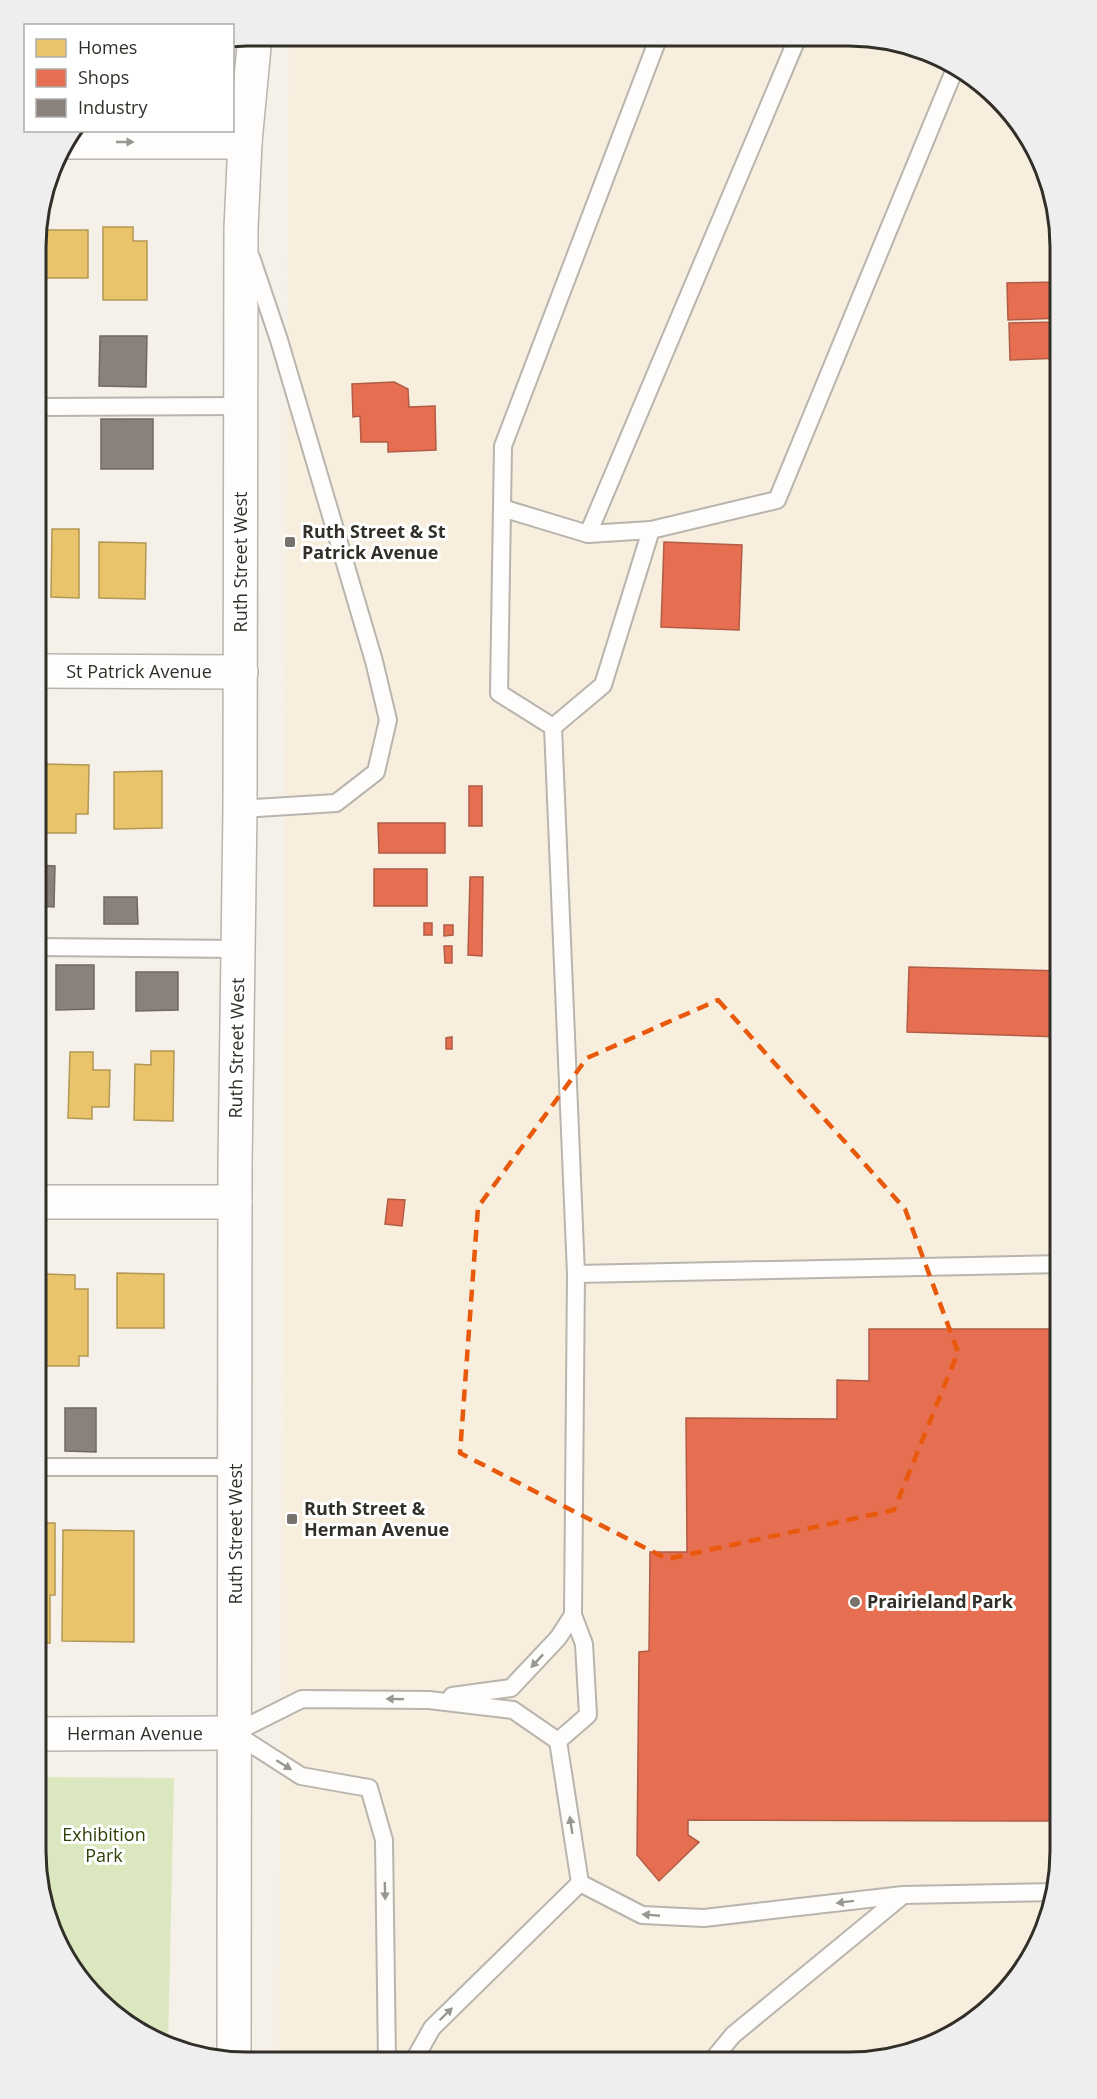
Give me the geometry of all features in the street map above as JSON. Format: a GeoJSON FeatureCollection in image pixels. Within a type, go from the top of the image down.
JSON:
{"type":"FeatureCollection","features":[{"type":"Feature","properties":{"kind":"street","name":"Ruth Street West"},"geometry":{"type":"LineString","coordinates":[[234,2052],[237,1467],[235,1202],[241,672],[241,229],[245,142],[254,46]]}},
{"type":"Feature","properties":{"kind":"street"},"geometry":{"type":"LineString","coordinates":[[76,142],[245,142]]}},
{"type":"Feature","properties":{"kind":"street","name":"St Patrick Avenue"},"geometry":{"type":"LineString","coordinates":[[46,671],[241,672]]}},
{"type":"Feature","properties":{"kind":"street"},"geometry":{"type":"LineString","coordinates":[[46,1202],[235,1202]]}},
{"type":"Feature","properties":{"kind":"street","name":"Herman Avenue"},"geometry":{"type":"LineString","coordinates":[[46,1734],[234,1733]]}},
{"type":"Feature","properties":{"kind":"lane"},"geometry":{"type":"LineString","coordinates":[[553,727],[499,693],[503,446],[655,46]]}},
{"type":"Feature","properties":{"kind":"lane"},"geometry":{"type":"LineString","coordinates":[[588,534],[794,46]]}},
{"type":"Feature","properties":{"kind":"lane"},"geometry":{"type":"LineString","coordinates":[[502,508],[588,534],[651,530],[777,500],[952,75]]}},
{"type":"Feature","properties":{"kind":"lane"},"geometry":{"type":"LineString","coordinates":[[240,809],[336,803],[376,772],[388,720],[374,661],[279,340],[241,229]]}},
{"type":"Feature","properties":{"kind":"lane"},"geometry":{"type":"LineString","coordinates":[[46,407],[241,406]]}},
{"type":"Feature","properties":{"kind":"lane"},"geometry":{"type":"LineString","coordinates":[[553,727],[603,684],[651,530]]}},
{"type":"Feature","properties":{"kind":"lane"},"geometry":{"type":"LineString","coordinates":[[553,727],[576,1274],[573,1616],[584,1644],[588,1715],[558,1741]]}},
{"type":"Feature","properties":{"kind":"lane"},"geometry":{"type":"LineString","coordinates":[[46,947],[238,949]]}},
{"type":"Feature","properties":{"kind":"lane"},"geometry":{"type":"LineString","coordinates":[[576,1274],[1050,1264]]}},
{"type":"Feature","properties":{"kind":"lane"},"geometry":{"type":"LineString","coordinates":[[46,1467],[237,1467]]}},
{"type":"Feature","properties":{"kind":"lane"},"geometry":{"type":"LineString","coordinates":[[429,1700],[511,1688],[558,1638],[573,1616]]}},
{"type":"Feature","properties":{"kind":"lane"},"geometry":{"type":"LineString","coordinates":[[234,1733],[302,1699],[429,1700],[513,1710],[558,1741],[580,1882]]}},
{"type":"Feature","properties":{"kind":"lane"},"geometry":{"type":"LineString","coordinates":[[234,1733],[301,1776],[369,1788],[384,1840],[387,2052]]}},
{"type":"Feature","properties":{"kind":"lane"},"geometry":{"type":"LineString","coordinates":[[580,1882],[642,1915],[704,1918],[903,1895],[1046,1892]]}},
{"type":"Feature","properties":{"kind":"lane"},"geometry":{"type":"LineString","coordinates":[[419,2052],[432,2028],[580,1882]]}},
{"type":"Feature","properties":{"kind":"lane"},"geometry":{"type":"LineString","coordinates":[[719,2052],[733,2035],[903,1895]]}},
{"type":"Feature","properties":{"kind":"highlighted area"},"geometry":{"type":"Polygon","coordinates":[[[718,1000],[905,1209],[958,1352],[894,1510],[667,1559],[460,1453],[478,1207],[587,1058],[718,1000]]]}},
{"type":"Feature","properties":{"kind":"shaded area"},"geometry":{"type":"Polygon","coordinates":[[[289,46],[850,46],[889,50],[914,57],[939,67],[961,80],[1001,115],[1030,158],[1044,195],[1049,221],[1050,1865],[1044,1904],[1024,1952],[992,1994],[961,2019],[939,2032],[902,2046],[876,2051],[850,2052],[279,2052],[289,46]]]}},
{"type":"Feature","properties":{"kind":"green space","name":"Exhibition Park"},"geometry":{"type":"Polygon","coordinates":[[[46,1777],[174,1778],[168,2036],[147,2026],[115,2003],[96,1984],[67,1941],[53,1904],[48,1878],[46,1777]]]}},
{"type":"Feature","properties":{"kind":"building: Homes"},"geometry":{"type":"Polygon","coordinates":[[[103,227],[133,227],[133,241],[147,241],[147,300],[103,300],[103,227]]]}},
{"type":"Feature","properties":{"kind":"building: Homes"},"geometry":{"type":"Polygon","coordinates":[[[47,230],[88,230],[88,278],[46,278],[47,230]]]}},
{"type":"Feature","properties":{"kind":"building: Homes"},"geometry":{"type":"Polygon","coordinates":[[[52,529],[79,529],[79,598],[51,597],[52,529]]]}},
{"type":"Feature","properties":{"kind":"building: Homes"},"geometry":{"type":"Polygon","coordinates":[[[99,542],[146,543],[145,599],[99,598],[99,542]]]}},
{"type":"Feature","properties":{"kind":"building: Homes"},"geometry":{"type":"Polygon","coordinates":[[[46,764],[89,765],[88,814],[76,814],[76,833],[46,833],[46,764]]]}},
{"type":"Feature","properties":{"kind":"building: Homes"},"geometry":{"type":"Polygon","coordinates":[[[162,771],[162,828],[114,829],[114,772],[162,771]]]}},
{"type":"Feature","properties":{"kind":"building: Homes"},"geometry":{"type":"Polygon","coordinates":[[[151,1051],[174,1051],[173,1121],[134,1120],[135,1064],[151,1065],[151,1051]]]}},
{"type":"Feature","properties":{"kind":"building: Homes"},"geometry":{"type":"Polygon","coordinates":[[[70,1052],[93,1052],[93,1070],[110,1070],[109,1107],[92,1107],[92,1119],[68,1118],[70,1052]]]}},
{"type":"Feature","properties":{"kind":"building: Homes"},"geometry":{"type":"Polygon","coordinates":[[[117,1273],[164,1274],[164,1328],[117,1328],[117,1273]]]}},
{"type":"Feature","properties":{"kind":"building: Homes"},"geometry":{"type":"Polygon","coordinates":[[[46,1274],[75,1275],[75,1289],[88,1289],[88,1356],[79,1356],[79,1366],[46,1366],[46,1274]]]}},
{"type":"Feature","properties":{"kind":"building: Homes"},"geometry":{"type":"Polygon","coordinates":[[[46,1523],[55,1523],[55,1595],[50,1595],[50,1643],[46,1643],[46,1523]]]}},
{"type":"Feature","properties":{"kind":"building: Homes"},"geometry":{"type":"Polygon","coordinates":[[[63,1530],[134,1531],[134,1642],[62,1641],[63,1530]]]}},
{"type":"Feature","properties":{"kind":"building: Shops"},"geometry":{"type":"Polygon","coordinates":[[[1050,282],[1050,318],[1008,320],[1007,283],[1050,282]]]}},
{"type":"Feature","properties":{"kind":"building: Shops"},"geometry":{"type":"Polygon","coordinates":[[[1050,322],[1050,358],[1010,360],[1009,323],[1050,322]]]}},
{"type":"Feature","properties":{"kind":"building: Shops"},"geometry":{"type":"Polygon","coordinates":[[[394,382],[408,389],[409,407],[435,406],[436,450],[388,452],[388,442],[361,442],[360,416],[353,417],[352,384],[394,382]]]}},
{"type":"Feature","properties":{"kind":"building: Shops"},"geometry":{"type":"Polygon","coordinates":[[[664,542],[742,545],[739,630],[661,627],[664,542]]]}},
{"type":"Feature","properties":{"kind":"building: Shops"},"geometry":{"type":"Polygon","coordinates":[[[469,786],[482,786],[482,826],[469,826],[469,786]]]}},
{"type":"Feature","properties":{"kind":"building: Shops"},"geometry":{"type":"Polygon","coordinates":[[[378,823],[445,823],[445,853],[379,853],[378,823]]]}},
{"type":"Feature","properties":{"kind":"building: Shops"},"geometry":{"type":"Polygon","coordinates":[[[374,869],[427,869],[427,906],[374,906],[374,869]]]}},
{"type":"Feature","properties":{"kind":"building: Shops"},"geometry":{"type":"Polygon","coordinates":[[[470,877],[483,877],[482,956],[468,955],[470,877]]]}},
{"type":"Feature","properties":{"kind":"building: Shops"},"geometry":{"type":"Polygon","coordinates":[[[424,923],[432,923],[432,935],[424,935],[424,923]]]}},
{"type":"Feature","properties":{"kind":"building: Shops"},"geometry":{"type":"Polygon","coordinates":[[[444,925],[453,925],[453,935],[444,936],[444,925]]]}},
{"type":"Feature","properties":{"kind":"building: Shops"},"geometry":{"type":"Polygon","coordinates":[[[444,946],[452,946],[452,963],[445,963],[444,946]]]}},
{"type":"Feature","properties":{"kind":"building: Shops"},"geometry":{"type":"Polygon","coordinates":[[[909,967],[1050,971],[1050,1037],[907,1032],[909,967]]]}},
{"type":"Feature","properties":{"kind":"building: Shops"},"geometry":{"type":"Polygon","coordinates":[[[452,1037],[452,1049],[446,1049],[446,1038],[452,1037]]]}},
{"type":"Feature","properties":{"kind":"building: Shops"},"geometry":{"type":"Polygon","coordinates":[[[388,1199],[405,1200],[402,1226],[385,1224],[388,1199]]]}},
{"type":"Feature","properties":{"kind":"building: Shops","name":"Prairieland Park"},"geometry":{"type":"Polygon","coordinates":[[[869,1329],[1050,1329],[1050,1821],[688,1820],[688,1835],[699,1842],[659,1881],[637,1855],[639,1652],[649,1651],[650,1552],[687,1552],[686,1418],[837,1419],[837,1380],[869,1381],[869,1329]]]}},
{"type":"Feature","properties":{"kind":"building: Industry"},"geometry":{"type":"Polygon","coordinates":[[[100,336],[147,336],[146,387],[99,386],[100,336]]]}},
{"type":"Feature","properties":{"kind":"building: Industry"},"geometry":{"type":"Polygon","coordinates":[[[101,419],[153,419],[153,469],[101,469],[101,419]]]}},
{"type":"Feature","properties":{"kind":"building: Industry"},"geometry":{"type":"Polygon","coordinates":[[[46,866],[55,866],[54,907],[46,907],[46,866]]]}},
{"type":"Feature","properties":{"kind":"building: Industry"},"geometry":{"type":"Polygon","coordinates":[[[104,897],[137,897],[138,924],[104,924],[104,897]]]}},
{"type":"Feature","properties":{"kind":"building: Industry"},"geometry":{"type":"Polygon","coordinates":[[[56,965],[94,965],[94,1009],[56,1010],[56,965]]]}},
{"type":"Feature","properties":{"kind":"building: Industry"},"geometry":{"type":"Polygon","coordinates":[[[136,972],[178,972],[178,1010],[136,1011],[136,972]]]}},
{"type":"Feature","properties":{"kind":"building: Industry"},"geometry":{"type":"Polygon","coordinates":[[[65,1408],[96,1408],[96,1452],[65,1451],[65,1408]]]}},
{"type":"Feature","properties":{"kind":"place","name":"Ruth Street & St Patrick Avenue"},"geometry":{"type":"Point","coordinates":[290,542]}},
{"type":"Feature","properties":{"kind":"place","name":"Ruth Street & Herman Avenue"},"geometry":{"type":"Point","coordinates":[292,1519]}},
{"type":"Feature","properties":{"kind":"place","name":"Prairieland Park"},"geometry":{"type":"Point","coordinates":[855,1602]}}]}
